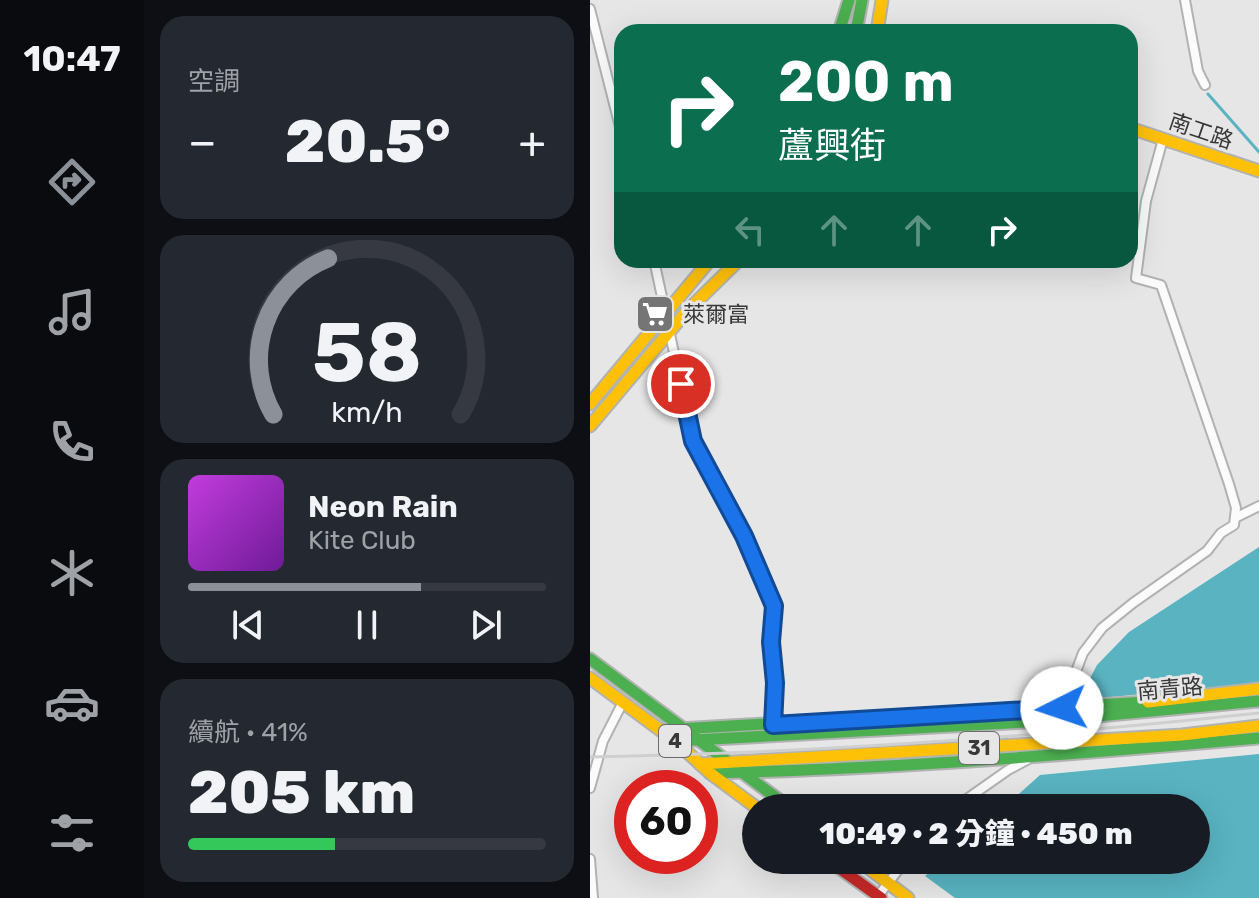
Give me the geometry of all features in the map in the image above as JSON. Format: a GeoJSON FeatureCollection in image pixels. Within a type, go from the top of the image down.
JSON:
{"type":"FeatureCollection","features":[{"type":"Feature","properties":{"kind":"main road"},"geometry":{"type":"LineString","coordinates":[[842,24],[849,0]]}},
{"type":"Feature","properties":{"kind":"main road"},"geometry":{"type":"LineString","coordinates":[[858,24],[862,0]]}},
{"type":"Feature","properties":{"kind":"main road"},"geometry":{"type":"LineString","coordinates":[[878,24],[882,0]]}},
{"type":"Feature","properties":{"kind":"main road","name":"南工路"},"geometry":{"type":"LineString","coordinates":[[1138,131],[1259,171]]}},
{"type":"Feature","properties":{"kind":"main road"},"geometry":{"type":"LineString","coordinates":[[590,404],[703,268]]}},
{"type":"Feature","properties":{"kind":"main road"},"geometry":{"type":"LineString","coordinates":[[590,426],[686,312],[731,268]]}},
{"type":"Feature","properties":{"kind":"main road","name":"4"},"geometry":{"type":"LineString","coordinates":[[590,659],[771,794]]}},
{"type":"Feature","properties":{"kind":"main road","name":"4"},"geometry":{"type":"LineString","coordinates":[[590,678],[675,741],[707,770]]}},
{"type":"Feature","properties":{"kind":"main road","name":"31"},"geometry":{"type":"LineString","coordinates":[[661,730],[1060,713],[1259,691]]}},
{"type":"Feature","properties":{"kind":"main road","name":"南青路"},"geometry":{"type":"LineString","coordinates":[[1239,703],[1259,691]]}},
{"type":"Feature","properties":{"kind":"main road","name":"南青路"},"geometry":{"type":"LineString","coordinates":[[675,741],[1259,701]]}},
{"type":"Feature","properties":{"kind":"main road","name":"南青路"},"geometry":{"type":"LineString","coordinates":[[700,764],[839,757],[1259,726]]}},
{"type":"Feature","properties":{"kind":"main road","name":"南青路"},"geometry":{"type":"LineString","coordinates":[[1215,731],[1259,737]]}},
{"type":"Feature","properties":{"kind":"main road","name":"31"},"geometry":{"type":"LineString","coordinates":[[718,773],[837,770],[1031,758],[1259,737]]}},
{"type":"Feature","properties":{"kind":"main road","name":"4"},"geometry":{"type":"LineString","coordinates":[[718,779],[742,797]]}},
{"type":"Feature","properties":{"kind":"main road"},"geometry":{"type":"LineString","coordinates":[[847,874],[879,897]]}},
{"type":"Feature","properties":{"kind":"main road"},"geometry":{"type":"LineString","coordinates":[[876,874],[908,898]]}},
{"type":"Feature","properties":{"kind":"street"},"geometry":{"type":"LineString","coordinates":[[1185,0],[1198,71],[1205,85]]}},
{"type":"Feature","properties":{"kind":"street"},"geometry":{"type":"LineString","coordinates":[[590,9],[614,104]]}},
{"type":"Feature","properties":{"kind":"street"},"geometry":{"type":"LineString","coordinates":[[1138,263],[1146,201],[1163,139]]}},
{"type":"Feature","properties":{"kind":"street"},"geometry":{"type":"LineString","coordinates":[[656,268],[693,441],[744,536],[774,606],[771,642],[775,683],[773,725]]}},
{"type":"Feature","properties":{"kind":"street"},"geometry":{"type":"LineString","coordinates":[[974,794],[1031,758],[1060,713],[1083,653],[1102,628],[1207,551],[1221,533],[1234,525],[1237,517],[1229,484],[1161,285],[1136,278],[1137,268]]}},
{"type":"Feature","properties":{"kind":"street"},"geometry":{"type":"LineString","coordinates":[[1237,517],[1259,506]]}},
{"type":"Feature","properties":{"kind":"street"},"geometry":{"type":"LineString","coordinates":[[590,788],[603,741],[623,702]]}},
{"type":"Feature","properties":{"kind":"street"},"geometry":{"type":"LineString","coordinates":[[590,859],[593,898]]}},
{"type":"Feature","properties":{"kind":"street"},"geometry":{"type":"LineString","coordinates":[[879,897],[895,874]]}},
{"type":"Feature","properties":{"kind":"water"},"geometry":{"type":"Polygon","coordinates":[[[1259,547],[1259,683],[1079,700],[1097,665],[1129,632],[1259,547]]]}},
{"type":"Feature","properties":{"kind":"water"},"geometry":{"type":"Polygon","coordinates":[[[1259,754],[1259,898],[955,898],[925,876],[1210,874],[1210,794],[1019,794],[1040,775],[1259,754]]]}},
{"type":"Feature","properties":{"kind":"waterway"},"geometry":{"type":"LineString","coordinates":[[1208,94],[1259,152]]}},
{"type":"Feature","properties":{"kind":"railway"},"geometry":{"type":"LineString","coordinates":[[590,757],[758,752],[925,742],[1259,713]]}},
{"type":"Feature","properties":{"kind":"traffic: fast"},"geometry":{"type":"LineString","coordinates":[[842,24],[849,0]]}},
{"type":"Feature","properties":{"kind":"traffic: fast"},"geometry":{"type":"LineString","coordinates":[[858,24],[862,0]]}},
{"type":"Feature","properties":{"kind":"traffic: fast"},"geometry":{"type":"LineString","coordinates":[[590,659],[771,794]]}},
{"type":"Feature","properties":{"kind":"traffic: fast"},"geometry":{"type":"LineString","coordinates":[[675,741],[1044,721],[1259,701]]}},
{"type":"Feature","properties":{"kind":"traffic: fast"},"geometry":{"type":"LineString","coordinates":[[661,730],[1148,702]]}},
{"type":"Feature","properties":{"kind":"traffic: fast"},"geometry":{"type":"LineString","coordinates":[[718,773],[916,764],[1259,738]]}},
{"type":"Feature","properties":{"kind":"traffic: slow"},"geometry":{"type":"LineString","coordinates":[[878,24],[882,0]]}},
{"type":"Feature","properties":{"kind":"traffic: slow"},"geometry":{"type":"LineString","coordinates":[[1138,131],[1259,171]]}},
{"type":"Feature","properties":{"kind":"traffic: slow"},"geometry":{"type":"LineString","coordinates":[[590,404],[703,268]]}},
{"type":"Feature","properties":{"kind":"traffic: slow"},"geometry":{"type":"LineString","coordinates":[[590,426],[686,312],[731,268]]}},
{"type":"Feature","properties":{"kind":"traffic: slow"},"geometry":{"type":"LineString","coordinates":[[590,678],[675,741],[742,797]]}},
{"type":"Feature","properties":{"kind":"traffic: slow"},"geometry":{"type":"LineString","coordinates":[[1148,702],[1259,689]]}},
{"type":"Feature","properties":{"kind":"traffic: slow"},"geometry":{"type":"LineString","coordinates":[[700,764],[1182,735],[1259,726]]}},
{"type":"Feature","properties":{"kind":"traffic: slow"},"geometry":{"type":"LineString","coordinates":[[876,874],[908,898]]}},
{"type":"Feature","properties":{"kind":"traffic: jam"},"geometry":{"type":"LineString","coordinates":[[848,874],[881,898]]}},
{"type":"Feature","properties":{"kind":"place","name":"萊爾富"},"geometry":{"type":"Point","coordinates":[655,314]}},
{"type":"Feature","properties":{"kind":"route"},"geometry":{"type":"LineString","coordinates":[[681,384],[693,441],[744,536],[774,606],[771,642],[775,683],[773,725],[1062,708]]}}]}
